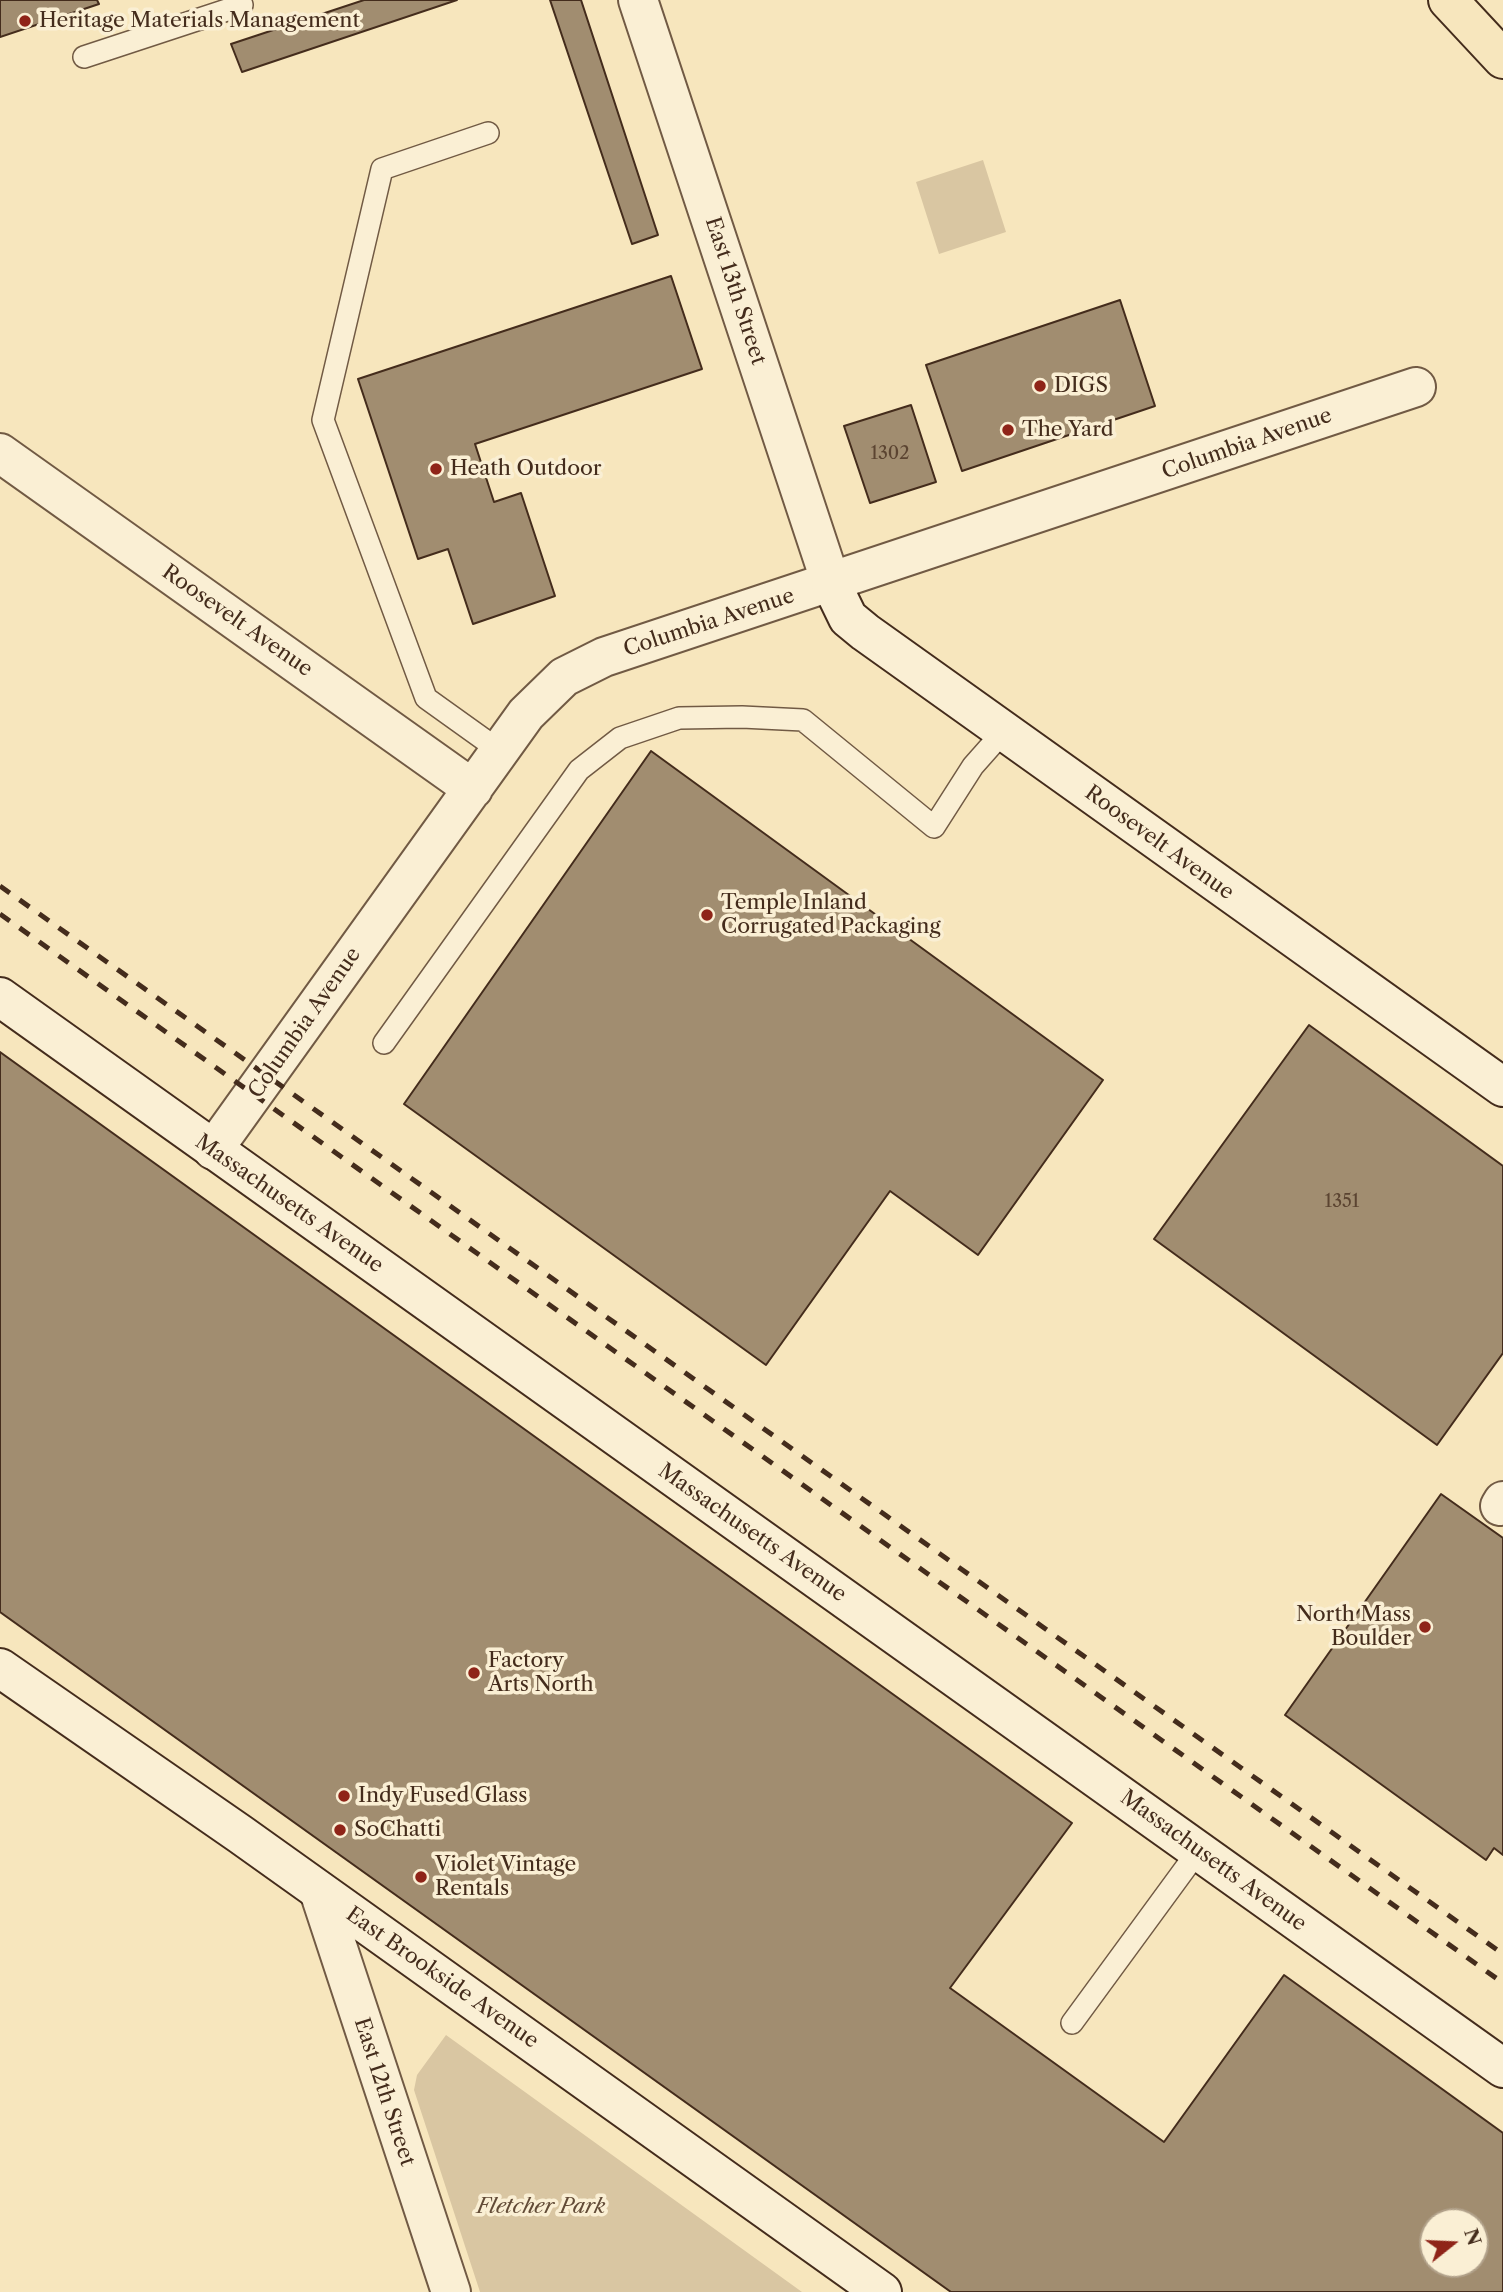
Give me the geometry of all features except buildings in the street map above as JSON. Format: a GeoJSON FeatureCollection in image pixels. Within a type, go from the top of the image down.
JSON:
{"type":"FeatureCollection","features":[{"type":"Feature","properties":{"kind":"highway"},"geometry":{"type":"LineString","coordinates":[[1448,0],[1503,58]]}},
{"type":"Feature","properties":{"kind":"street","name":"East 13th Street"},"geometry":{"type":"LineString","coordinates":[[638,0],[831,583]]}},
{"type":"Feature","properties":{"kind":"street","name":"Columbia Avenue"},"geometry":{"type":"LineString","coordinates":[[213,1150],[500,751],[551,687],[587,663],[1416,387]]}},
{"type":"Feature","properties":{"kind":"street","name":"Roosevelt Avenue"},"geometry":{"type":"LineString","coordinates":[[0,453],[473,789]]}},
{"type":"Feature","properties":{"kind":"street","name":"Roosevelt Avenue"},"geometry":{"type":"LineString","coordinates":[[831,583],[852,623],[1503,1087]]}},
{"type":"Feature","properties":{"kind":"street","name":"Massachusetts Avenue"},"geometry":{"type":"LineString","coordinates":[[0,997],[1503,2068]]}},
{"type":"Feature","properties":{"kind":"street","name":"East Brookside Avenue"},"geometry":{"type":"LineString","coordinates":[[0,1668],[319,1891],[882,2292]]}},
{"type":"Feature","properties":{"kind":"street","name":"East 12th Street"},"geometry":{"type":"LineString","coordinates":[[319,1891],[451,2292]]}},
{"type":"Feature","properties":{"kind":"lane"},"geometry":{"type":"LineString","coordinates":[[84,57],[242,5],[240,0]]}},
{"type":"Feature","properties":{"kind":"lane"},"geometry":{"type":"LineString","coordinates":[[488,133],[382,170],[323,420],[426,698],[500,751]]}},
{"type":"Feature","properties":{"kind":"lane"},"geometry":{"type":"LineString","coordinates":[[384,1043],[579,770],[620,737],[679,719],[742,717],[803,720],[934,827],[973,765],[1004,731]]}},
{"type":"Feature","properties":{"kind":"lane"},"geometry":{"type":"LineString","coordinates":[[1072,2023],[1198,1851]]}},
{"type":"Feature","properties":{"kind":"green space"},"geometry":{"type":"Polygon","coordinates":[[[983,160],[1006,232],[939,254],[916,182],[983,160]]]}},
{"type":"Feature","properties":{"kind":"green space","name":"Fletcher Park"},"geometry":{"type":"Polygon","coordinates":[[[446,2035],[802,2292],[480,2292],[414,2090],[417,2075],[446,2035]]]}},
{"type":"Feature","properties":{"kind":"railway"},"geometry":{"type":"LineString","coordinates":[[0,886],[1503,1954]]}},
{"type":"Feature","properties":{"kind":"railway"},"geometry":{"type":"LineString","coordinates":[[0,914],[1503,1983]]}},
{"type":"Feature","properties":{"kind":"place","name":"Heritage Materials Management"},"geometry":{"type":"Point","coordinates":[25,21]}},
{"type":"Feature","properties":{"kind":"place","name":"DIGS"},"geometry":{"type":"Point","coordinates":[1040,386]}},
{"type":"Feature","properties":{"kind":"place","name":"The Yard"},"geometry":{"type":"Point","coordinates":[1008,430]}},
{"type":"Feature","properties":{"kind":"place","name":"Heath Outdoor"},"geometry":{"type":"Point","coordinates":[436,469]}},
{"type":"Feature","properties":{"kind":"place","name":"Temple Inland Corrugated Packaging"},"geometry":{"type":"Point","coordinates":[707,915]}},
{"type":"Feature","properties":{"kind":"place","name":"North Mass Boulder"},"geometry":{"type":"Point","coordinates":[1425,1627]}},
{"type":"Feature","properties":{"kind":"place","name":"Factory Arts North"},"geometry":{"type":"Point","coordinates":[474,1673]}},
{"type":"Feature","properties":{"kind":"place","name":"Indy Fused Glass"},"geometry":{"type":"Point","coordinates":[344,1796]}},
{"type":"Feature","properties":{"kind":"place","name":"SoChatti"},"geometry":{"type":"Point","coordinates":[340,1830]}},
{"type":"Feature","properties":{"kind":"place","name":"Violet Vintage Rentals"},"geometry":{"type":"Point","coordinates":[421,1877]}}]}
